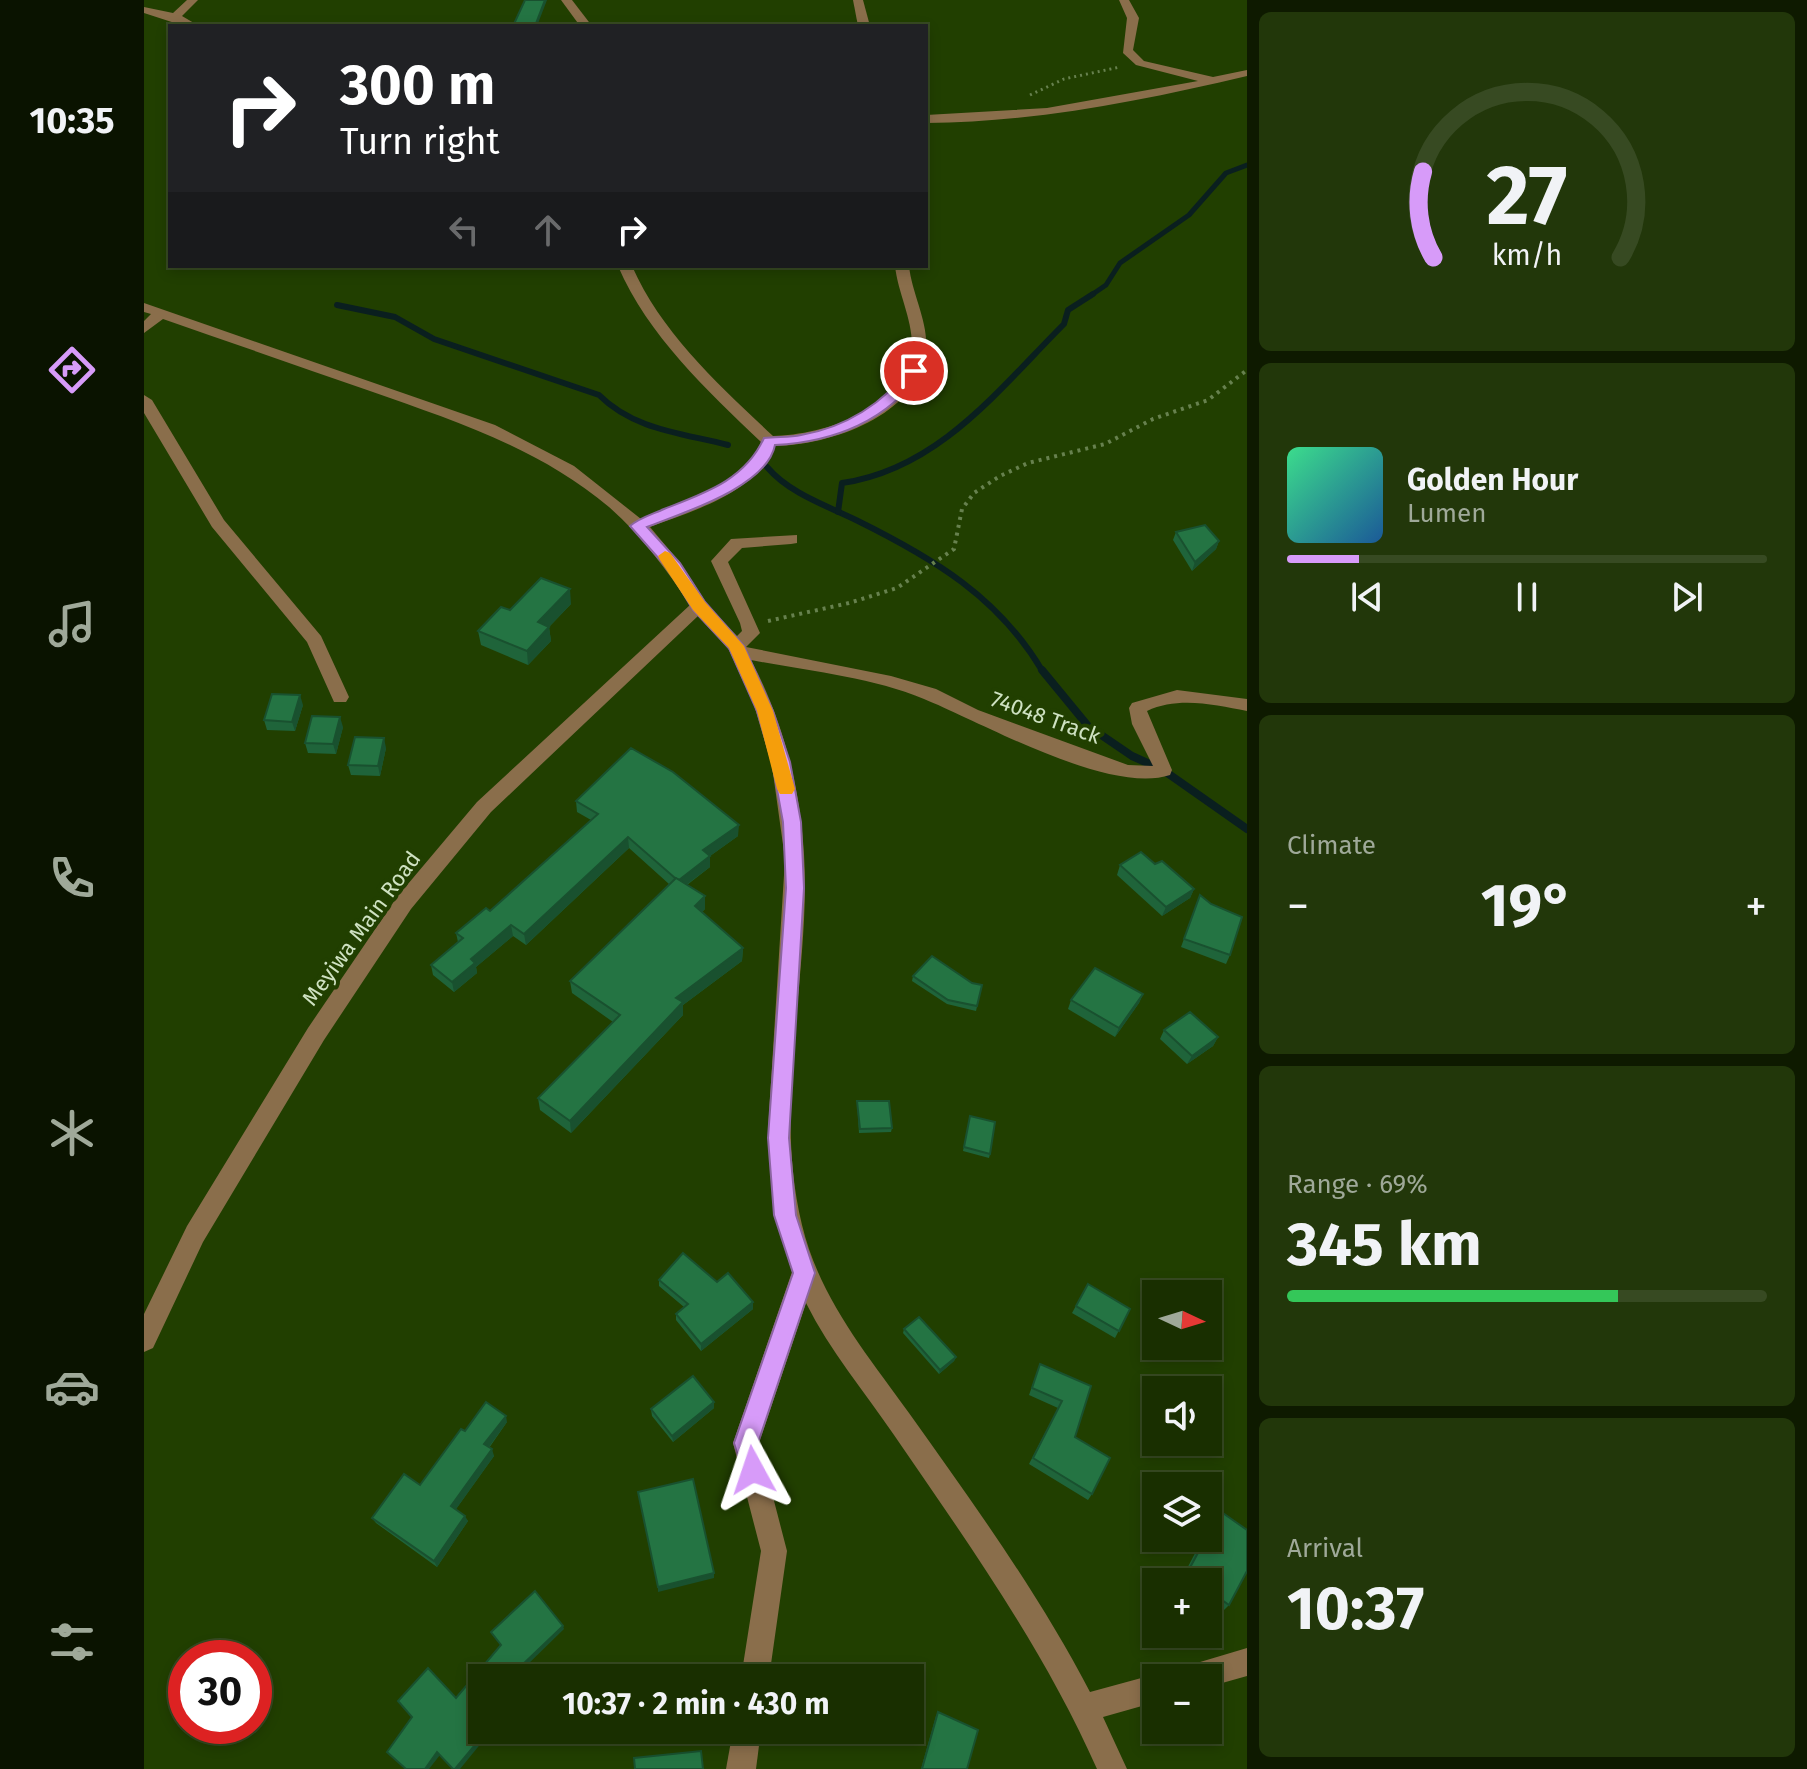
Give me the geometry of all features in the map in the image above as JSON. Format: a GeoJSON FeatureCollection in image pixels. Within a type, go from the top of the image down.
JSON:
{"type":"FeatureCollection","features":[{"type":"Feature","properties":{"kind":"street"},"geometry":{"type":"LineString","coordinates":[[175,17],[193,0]]}},
{"type":"Feature","properties":{"kind":"street"},"geometry":{"type":"LineString","coordinates":[[566,0],[584,24]]}},
{"type":"Feature","properties":{"kind":"street"},"geometry":{"type":"LineString","coordinates":[[858,0],[864,24]]}},
{"type":"Feature","properties":{"kind":"street"},"geometry":{"type":"LineString","coordinates":[[1124,0],[1133,18],[1127,51],[1140,63],[1214,81]]}},
{"type":"Feature","properties":{"kind":"street"},"geometry":{"type":"LineString","coordinates":[[144,10],[175,17],[189,24]]}},
{"type":"Feature","properties":{"kind":"street"},"geometry":{"type":"LineString","coordinates":[[928,119],[998,118],[1149,96],[1247,73]]}},
{"type":"Feature","properties":{"kind":"street"},"geometry":{"type":"LineString","coordinates":[[638,526],[720,492],[749,473],[768,447],[803,440],[854,423],[899,393],[914,371],[919,349],[902,268]]}},
{"type":"Feature","properties":{"kind":"street"},"geometry":{"type":"LineString","coordinates":[[626,269],[649,309],[684,353],[768,447]]}},
{"type":"Feature","properties":{"kind":"street"},"geometry":{"type":"LineString","coordinates":[[144,329],[153,310],[490,428],[579,474],[611,497],[638,526],[675,567],[699,606],[737,648],[765,711],[781,762],[792,822],[795,888],[778,1138],[785,1215],[804,1273],[835,1337],[897,1418],[1087,1707],[1112,1769]]}},
{"type":"Feature","properties":{"kind":"street"},"geometry":{"type":"LineString","coordinates":[[144,400],[218,523],[315,640],[340,697]]}},
{"type":"Feature","properties":{"kind":"street"},"geometry":{"type":"LineString","coordinates":[[737,648],[751,633],[750,625],[747,614],[724,579],[719,561],[737,543],[791,539]]}},
{"type":"Feature","properties":{"kind":"street","name":"Meyiwa Main Road"},"geometry":{"type":"LineString","coordinates":[[144,1340],[195,1234],[316,1034],[404,903],[484,807],[699,606]]}},
{"type":"Feature","properties":{"kind":"street","name":"74048 Track"},"geometry":{"type":"LineString","coordinates":[[737,648],[891,682],[930,694],[972,715],[1085,759],[1143,774],[1163,770],[1161,754],[1138,719],[1138,708],[1164,698],[1213,699],[1247,705]]}},
{"type":"Feature","properties":{"kind":"street"},"geometry":{"type":"LineString","coordinates":[[757,1664],[774,1551],[746,1443],[804,1273]]}},
{"type":"Feature","properties":{"kind":"street"},"geometry":{"type":"LineString","coordinates":[[1222,1669],[1247,1662]]}},
{"type":"Feature","properties":{"kind":"street"},"geometry":{"type":"LineString","coordinates":[[1087,1707],[1142,1692]]}},
{"type":"Feature","properties":{"kind":"street"},"geometry":{"type":"LineString","coordinates":[[741,1769],[745,1744]]}},
{"type":"Feature","properties":{"kind":"path"},"geometry":{"type":"LineString","coordinates":[[998,118],[1027,96],[1064,79],[1140,63]]}},
{"type":"Feature","properties":{"kind":"path"},"geometry":{"type":"LineString","coordinates":[[750,625],[806,612],[821,613],[901,587],[924,567],[954,549],[962,509],[974,493],[1000,476],[1028,463],[1105,444],[1153,419],[1208,400],[1247,370]]}},
{"type":"Feature","properties":{"kind":"building"},"geometry":{"type":"Polygon","coordinates":[[[525,0],[545,0],[536,24],[514,24],[525,0]]]}},
{"type":"Feature","properties":{"kind":"building"},"geometry":{"type":"Polygon","coordinates":[[[1205,525],[1219,541],[1195,562],[1176,532],[1205,525]]]}},
{"type":"Feature","properties":{"kind":"building"},"geometry":{"type":"Polygon","coordinates":[[[541,578],[570,589],[538,622],[549,627],[527,651],[478,631],[501,607],[510,610],[541,578]]]}},
{"type":"Feature","properties":{"kind":"building"},"geometry":{"type":"Polygon","coordinates":[[[272,694],[300,695],[292,722],[264,720],[272,694]]]}},
{"type":"Feature","properties":{"kind":"building"},"geometry":{"type":"Polygon","coordinates":[[[312,716],[340,717],[333,744],[305,743],[312,716]]]}},
{"type":"Feature","properties":{"kind":"building"},"geometry":{"type":"Polygon","coordinates":[[[355,737],[384,738],[378,766],[348,765],[355,737]]]}},
{"type":"Feature","properties":{"kind":"building"},"geometry":{"type":"Polygon","coordinates":[[[631,748],[673,772],[739,825],[703,850],[710,856],[679,880],[628,837],[524,934],[511,925],[471,959],[475,963],[452,982],[431,965],[463,938],[456,933],[486,908],[490,911],[598,814],[576,801],[631,748]]]}},
{"type":"Feature","properties":{"kind":"building"},"geometry":{"type":"Polygon","coordinates":[[[1141,852],[1155,864],[1162,861],[1194,889],[1166,907],[1120,865],[1141,852]]]}},
{"type":"Feature","properties":{"kind":"building"},"geometry":{"type":"Polygon","coordinates":[[[676,878],[705,896],[695,906],[743,948],[676,998],[683,1002],[570,1121],[538,1098],[620,1015],[570,981],[676,878]]]}},
{"type":"Feature","properties":{"kind":"building"},"geometry":{"type":"Polygon","coordinates":[[[1200,895],[1211,904],[1242,917],[1230,955],[1184,939],[1200,895]]]}},
{"type":"Feature","properties":{"kind":"building"},"geometry":{"type":"Polygon","coordinates":[[[932,956],[972,983],[982,985],[977,1006],[948,1000],[913,976],[932,956]]]}},
{"type":"Feature","properties":{"kind":"building"},"geometry":{"type":"Polygon","coordinates":[[[1095,968],[1143,994],[1119,1028],[1071,1000],[1095,968]]]}},
{"type":"Feature","properties":{"kind":"building"},"geometry":{"type":"Polygon","coordinates":[[[1190,1012],[1218,1037],[1192,1056],[1164,1030],[1190,1012]]]}},
{"type":"Feature","properties":{"kind":"building"},"geometry":{"type":"Polygon","coordinates":[[[857,1101],[889,1101],[892,1128],[860,1129],[857,1101]]]}},
{"type":"Feature","properties":{"kind":"building"},"geometry":{"type":"Polygon","coordinates":[[[970,1116],[995,1122],[990,1154],[964,1147],[970,1116]]]}},
{"type":"Feature","properties":{"kind":"building"},"geometry":{"type":"Polygon","coordinates":[[[683,1253],[717,1282],[728,1273],[753,1302],[701,1344],[676,1314],[688,1304],[659,1280],[683,1253]]]}},
{"type":"Feature","properties":{"kind":"building"},"geometry":{"type":"Polygon","coordinates":[[[1088,1284],[1130,1309],[1119,1331],[1076,1306],[1088,1284]]]}},
{"type":"Feature","properties":{"kind":"building"},"geometry":{"type":"Polygon","coordinates":[[[919,1317],[956,1357],[940,1370],[904,1329],[919,1317]]]}},
{"type":"Feature","properties":{"kind":"building"},"geometry":{"type":"Polygon","coordinates":[[[1040,1364],[1091,1386],[1075,1437],[1110,1458],[1092,1494],[1033,1458],[1062,1401],[1032,1388],[1040,1364]]]}},
{"type":"Feature","properties":{"kind":"building"},"geometry":{"type":"Polygon","coordinates":[[[693,1376],[714,1402],[672,1436],[651,1409],[693,1376]]]}},
{"type":"Feature","properties":{"kind":"building"},"geometry":{"type":"Polygon","coordinates":[[[486,1402],[506,1416],[484,1444],[492,1449],[451,1506],[465,1516],[434,1561],[372,1518],[404,1474],[420,1485],[461,1429],[465,1431],[486,1402]]]}},
{"type":"Feature","properties":{"kind":"building"},"geometry":{"type":"Polygon","coordinates":[[[693,1479],[714,1573],[658,1587],[638,1492],[693,1479]]]}},
{"type":"Feature","properties":{"kind":"building"},"geometry":{"type":"Polygon","coordinates":[[[1222,1512],[1247,1530],[1247,1571],[1229,1605],[1222,1600],[1222,1568],[1190,1568],[1198,1552],[1222,1552],[1222,1512]]]}},
{"type":"Feature","properties":{"kind":"building"},"geometry":{"type":"Polygon","coordinates":[[[535,1591],[563,1626],[523,1664],[485,1664],[501,1645],[491,1632],[535,1591]]]}},
{"type":"Feature","properties":{"kind":"building"},"geometry":{"type":"Polygon","coordinates":[[[428,1668],[456,1698],[468,1684],[468,1744],[476,1744],[455,1769],[437,1752],[425,1769],[406,1769],[387,1752],[412,1717],[398,1701],[428,1668]]]}},
{"type":"Feature","properties":{"kind":"building"},"geometry":{"type":"Polygon","coordinates":[[[938,1712],[978,1730],[967,1769],[922,1769],[938,1712]]]}},
{"type":"Feature","properties":{"kind":"building"},"geometry":{"type":"Polygon","coordinates":[[[701,1751],[703,1769],[635,1769],[634,1758],[701,1751]]]}},
{"type":"Feature","properties":{"kind":"waterway"},"geometry":{"type":"LineString","coordinates":[[1092,295],[1106,285],[1120,263],[1189,215],[1226,173],[1247,165]]}},
{"type":"Feature","properties":{"kind":"waterway"},"geometry":{"type":"LineString","coordinates":[[838,512],[842,483],[877,475],[938,444],[965,423],[1016,374],[1064,324],[1068,310],[1092,295]]}},
{"type":"Feature","properties":{"kind":"waterway"},"geometry":{"type":"LineString","coordinates":[[337,305],[395,317],[434,339],[599,395],[627,416],[643,423],[728,445]]}},
{"type":"Feature","properties":{"kind":"waterway"},"geometry":{"type":"LineString","coordinates":[[767,467],[797,491],[838,512]]}},
{"type":"Feature","properties":{"kind":"waterway"},"geometry":{"type":"LineString","coordinates":[[838,512],[912,549],[962,582],[1006,622],[1043,672]]}},
{"type":"Feature","properties":{"kind":"waterway"},"geometry":{"type":"LineString","coordinates":[[1042,670],[1088,726],[1132,756],[1163,770],[1247,829]]}},
{"type":"Feature","properties":{"kind":"slow traffic"},"geometry":{"type":"LineString","coordinates":[[665,556],[699,606],[736,646],[765,711],[786,789]]}},
{"type":"Feature","properties":{"kind":"route"},"geometry":{"type":"LineString","coordinates":[[753,1470],[746,1443],[804,1273],[785,1215],[778,1138],[795,888],[792,822],[781,762],[765,711],[736,646],[699,606],[675,567],[638,526],[720,492],[749,473],[767,452],[769,441],[787,443],[803,440],[854,423],[899,393],[914,371]]}}]}
